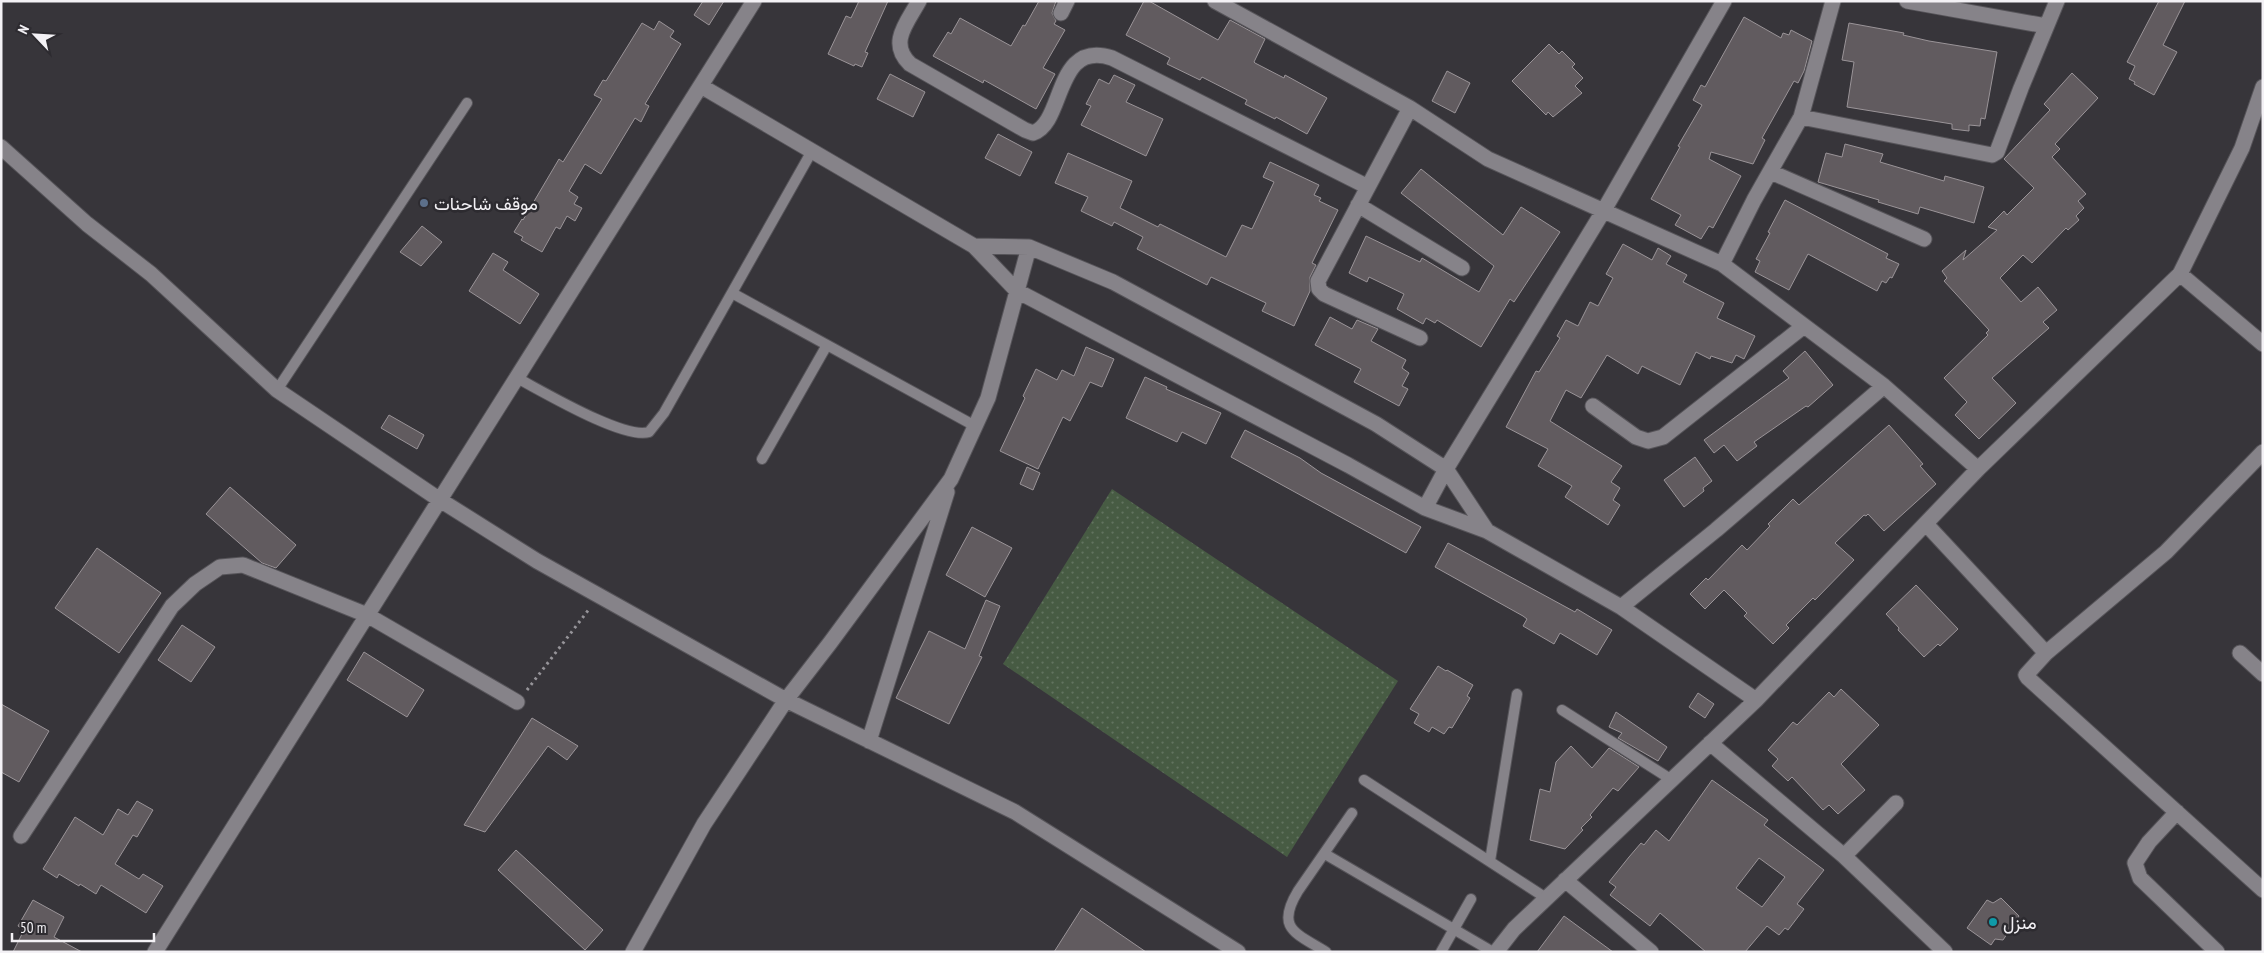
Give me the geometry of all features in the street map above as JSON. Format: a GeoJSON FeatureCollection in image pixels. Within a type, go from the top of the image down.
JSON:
{"type":"FeatureCollection","features":[{"type":"Feature","properties":{"kind":"street"},"geometry":{"type":"LineString","coordinates":[[155,952],[754,1]]}},
{"type":"Feature","properties":{"kind":"street"},"geometry":{"type":"LineString","coordinates":[[919,1],[898,42],[904,58],[910,64],[1025,130],[1033,133],[1044,126],[1062,87],[1078,61],[1093,54],[1101,54],[1368,187]]}},
{"type":"Feature","properties":{"kind":"street"},"geometry":{"type":"LineString","coordinates":[[1215,1],[1410,108],[1488,158],[1722,264],[1884,386],[1978,469]]}},
{"type":"Feature","properties":{"kind":"street"},"geometry":{"type":"LineString","coordinates":[[1425,508],[1446,469],[1604,210],[1724,1]]}},
{"type":"Feature","properties":{"kind":"street"},"geometry":{"type":"LineString","coordinates":[[1722,264],[1801,117],[1833,1]]}},
{"type":"Feature","properties":{"kind":"street"},"geometry":{"type":"LineString","coordinates":[[1907,1],[2046,26]]}},
{"type":"Feature","properties":{"kind":"street"},"geometry":{"type":"LineString","coordinates":[[1801,117],[1992,155],[1997,152],[2057,1]]}},
{"type":"Feature","properties":{"kind":"street"},"geometry":{"type":"LineString","coordinates":[[701,86],[974,246],[1017,291],[1348,465],[1425,508],[1486,532],[1621,607],[1756,700]]}},
{"type":"Feature","properties":{"kind":"street"},"geometry":{"type":"LineString","coordinates":[[1494,952],[1514,929],[1546,898],[1756,700],[1978,469],[2180,274],[2242,148],[2263,87]]}},
{"type":"Feature","properties":{"kind":"street"},"geometry":{"type":"LineString","coordinates":[[1410,108],[1318,282],[1319,289],[1324,294],[1420,338]]}},
{"type":"Feature","properties":{"kind":"street"},"geometry":{"type":"LineString","coordinates":[[1,147],[87,224],[151,274],[277,390],[440,500],[537,561],[786,700],[1015,812],[1238,952]]}},
{"type":"Feature","properties":{"kind":"street"},"geometry":{"type":"LineString","coordinates":[[1771,172],[1924,239]]}},
{"type":"Feature","properties":{"kind":"street"},"geometry":{"type":"LineString","coordinates":[[1358,205],[1462,268]]}},
{"type":"Feature","properties":{"kind":"street"},"geometry":{"type":"LineString","coordinates":[[974,246],[1029,247],[1113,282],[1376,424],[1446,469],[1486,532]]}},
{"type":"Feature","properties":{"kind":"street"},"geometry":{"type":"LineString","coordinates":[[869,741],[951,478],[988,398],[1029,247]]}},
{"type":"Feature","properties":{"kind":"street"},"geometry":{"type":"LineString","coordinates":[[2180,274],[2263,344]]}},
{"type":"Feature","properties":{"kind":"street"},"geometry":{"type":"LineString","coordinates":[[1593,406],[1636,436],[1648,441],[1663,437],[1804,326]]}},
{"type":"Feature","properties":{"kind":"street"},"geometry":{"type":"LineString","coordinates":[[1621,607],[1716,530],[1884,386]]}},
{"type":"Feature","properties":{"kind":"street"},"geometry":{"type":"LineString","coordinates":[[2263,452],[2166,552],[2046,653],[2026,675],[2263,890]]}},
{"type":"Feature","properties":{"kind":"street"},"geometry":{"type":"LineString","coordinates":[[633,952],[704,824],[786,700],[951,478]]}},
{"type":"Feature","properties":{"kind":"street"},"geometry":{"type":"LineString","coordinates":[[1926,524],[2046,653]]}},
{"type":"Feature","properties":{"kind":"street"},"geometry":{"type":"LineString","coordinates":[[21,836],[172,606],[195,584],[220,567],[243,565],[367,615],[517,702]]}},
{"type":"Feature","properties":{"kind":"street"},"geometry":{"type":"LineString","coordinates":[[2240,653],[2263,674]]}},
{"type":"Feature","properties":{"kind":"street"},"geometry":{"type":"LineString","coordinates":[[1710,743],[1844,856],[1945,952]]}},
{"type":"Feature","properties":{"kind":"street"},"geometry":{"type":"LineString","coordinates":[[1844,856],[1896,803]]}},
{"type":"Feature","properties":{"kind":"street"},"geometry":{"type":"LineString","coordinates":[[2177,812],[2149,842],[2135,862],[2140,878],[2217,952]]}},
{"type":"Feature","properties":{"kind":"street"},"geometry":{"type":"LineString","coordinates":[[1565,880],[1651,952]]}},
{"type":"Feature","properties":{"kind":"lane"},"geometry":{"type":"LineString","coordinates":[[277,390],[466,103]]}},
{"type":"Feature","properties":{"kind":"lane"},"geometry":{"type":"LineString","coordinates":[[517,378],[609,424],[637,433],[649,432],[664,413],[812,151]]}},
{"type":"Feature","properties":{"kind":"lane"},"geometry":{"type":"LineString","coordinates":[[732,293],[975,426]]}},
{"type":"Feature","properties":{"kind":"lane"},"geometry":{"type":"LineString","coordinates":[[762,459],[826,345]]}},
{"type":"Feature","properties":{"kind":"lane"},"geometry":{"type":"LineString","coordinates":[[1490,861],[1517,694]]}},
{"type":"Feature","properties":{"kind":"lane"},"geometry":{"type":"LineString","coordinates":[[1562,710],[1672,780]]}},
{"type":"Feature","properties":{"kind":"lane"},"geometry":{"type":"LineString","coordinates":[[1364,780],[1546,898]]}},
{"type":"Feature","properties":{"kind":"lane"},"geometry":{"type":"LineString","coordinates":[[1326,952],[1297,934],[1289,925],[1287,916],[1290,904],[1352,812]]}},
{"type":"Feature","properties":{"kind":"lane"},"geometry":{"type":"LineString","coordinates":[[1325,854],[1494,952]]}},
{"type":"Feature","properties":{"kind":"lane"},"geometry":{"type":"LineString","coordinates":[[1441,952],[1471,899]]}},
{"type":"Feature","properties":{"kind":"path"},"geometry":{"type":"LineString","coordinates":[[517,702],[599,596]]}},
{"type":"Feature","properties":{"kind":"green space"},"geometry":{"type":"Polygon","coordinates":[[[1112,489],[1398,681],[1287,857],[1003,664],[1112,489]]]}},
{"type":"Feature","properties":{"kind":"building"},"geometry":{"type":"Polygon","coordinates":[[[703,1],[724,1],[709,25],[694,15],[703,1]]]}},
{"type":"Feature","properties":{"kind":"building"},"geometry":{"type":"Polygon","coordinates":[[[859,1],[888,1],[865,52],[868,53],[862,67],[855,64],[854,66],[828,54],[846,16],[851,18],[859,1]]]}},
{"type":"Feature","properties":{"kind":"building"},"geometry":{"type":"Polygon","coordinates":[[[1039,1],[1056,1],[1052,13],[1056,21],[1054,24],[1065,30],[1043,68],[1055,74],[1036,109],[984,80],[983,83],[933,56],[948,32],[951,34],[960,18],[1011,46],[1039,1]]]}},
{"type":"Feature","properties":{"kind":"building"},"geometry":{"type":"Polygon","coordinates":[[[1144,1],[1149,1],[1218,40],[1230,20],[1265,39],[1255,63],[1284,78],[1285,75],[1327,98],[1307,134],[1276,117],[1275,119],[1245,104],[1247,100],[1202,77],[1200,80],[1167,64],[1170,58],[1126,35],[1144,1]]]}},
{"type":"Feature","properties":{"kind":"building"},"geometry":{"type":"Polygon","coordinates":[[[2159,1],[2185,1],[2163,45],[2177,52],[2154,95],[2134,84],[2135,82],[2129,79],[2135,66],[2127,62],[2159,1]]]}},
{"type":"Feature","properties":{"kind":"building"},"geometry":{"type":"Polygon","coordinates":[[[1744,17],[1781,38],[1783,33],[1789,35],[1791,30],[1812,41],[1804,71],[1798,83],[1794,81],[1762,138],[1765,140],[1753,164],[1711,152],[1709,159],[1741,176],[1713,228],[1709,226],[1701,239],[1675,225],[1681,215],[1651,199],[1680,147],[1678,146],[1702,105],[1693,100],[1701,85],[1705,87],[1744,17]]]}},
{"type":"Feature","properties":{"kind":"building"},"geometry":{"type":"Polygon","coordinates":[[[659,21],[674,31],[670,37],[681,44],[645,104],[649,106],[641,122],[635,118],[601,174],[585,164],[569,191],[578,197],[574,204],[582,208],[575,221],[567,216],[560,229],[556,227],[542,252],[521,240],[523,237],[514,232],[559,159],[563,162],[602,99],[594,95],[603,80],[606,81],[642,23],[654,30],[659,21]]]}},
{"type":"Feature","properties":{"kind":"building"},"geometry":{"type":"Polygon","coordinates":[[[1849,23],[1904,33],[1903,35],[1929,41],[1997,52],[1985,119],[1981,118],[1980,126],[1969,125],[1969,131],[1952,129],[1952,124],[1847,107],[1854,62],[1842,60],[1849,23]]]}},
{"type":"Feature","properties":{"kind":"building"},"geometry":{"type":"Polygon","coordinates":[[[1549,44],[1559,54],[1562,51],[1575,64],[1572,67],[1583,78],[1575,86],[1582,93],[1553,117],[1548,112],[1546,115],[1512,81],[1549,44]]]}},
{"type":"Feature","properties":{"kind":"building"},"geometry":{"type":"Polygon","coordinates":[[[1447,71],[1470,83],[1455,113],[1432,101],[1447,71]]]}},
{"type":"Feature","properties":{"kind":"building"},"geometry":{"type":"Polygon","coordinates":[[[2072,73],[2098,98],[2055,144],[2060,149],[2052,157],[2086,194],[2078,201],[2084,208],[2076,216],[2079,220],[2068,230],[2066,228],[2032,263],[2023,255],[2000,278],[2021,302],[2038,287],[2057,310],[2043,322],[2049,328],[1992,378],[2016,403],[1979,439],[1955,415],[1967,402],[1944,378],[1988,335],[1986,333],[1989,330],[1944,281],[1947,278],[1942,271],[1966,250],[1963,260],[1997,230],[1988,227],[2004,211],[2007,215],[2034,188],[2004,159],[2050,110],[2044,104],[2072,73]]]}},
{"type":"Feature","properties":{"kind":"building"},"geometry":{"type":"Polygon","coordinates":[[[890,74],[925,92],[913,117],[877,99],[890,74]]]}},
{"type":"Feature","properties":{"kind":"building"},"geometry":{"type":"Polygon","coordinates":[[[1114,75],[1135,85],[1126,102],[1163,119],[1146,156],[1081,125],[1091,106],[1086,104],[1099,79],[1109,84],[1114,75]]]}},
{"type":"Feature","properties":{"kind":"building"},"geometry":{"type":"Polygon","coordinates":[[[998,134],[1032,152],[1020,176],[985,158],[998,134]]]}},
{"type":"Feature","properties":{"kind":"building"},"geometry":{"type":"Polygon","coordinates":[[[1845,144],[1883,154],[1880,162],[1944,181],[1945,176],[1984,187],[1974,223],[1920,207],[1918,214],[1818,182],[1826,153],[1842,157],[1845,144]]]}},
{"type":"Feature","properties":{"kind":"building"},"geometry":{"type":"Polygon","coordinates":[[[1068,153],[1132,181],[1120,208],[1158,227],[1160,224],[1226,257],[1242,225],[1252,229],[1274,182],[1263,177],[1270,162],[1319,185],[1314,195],[1321,198],[1319,201],[1338,210],[1312,263],[1316,265],[1310,277],[1310,291],[1294,326],[1262,311],[1266,303],[1211,277],[1207,285],[1137,249],[1143,237],[1114,222],[1112,226],[1081,211],[1088,197],[1055,183],[1068,153]]]}},
{"type":"Feature","properties":{"kind":"building"},"geometry":{"type":"Polygon","coordinates":[[[1421,169],[1503,235],[1521,207],[1560,232],[1514,302],[1510,299],[1481,347],[1437,320],[1435,323],[1426,318],[1423,324],[1397,309],[1404,294],[1369,277],[1367,282],[1349,273],[1366,236],[1420,262],[1422,258],[1479,292],[1494,266],[1401,193],[1421,169]]]}},
{"type":"Feature","properties":{"kind":"building"},"geometry":{"type":"Polygon","coordinates":[[[1785,200],[1888,254],[1886,258],[1899,264],[1892,278],[1890,277],[1886,283],[1882,281],[1877,291],[1808,254],[1789,290],[1755,272],[1760,261],[1756,259],[1785,200]]]}},
{"type":"Feature","properties":{"kind":"building"},"geometry":{"type":"Polygon","coordinates":[[[422,226],[442,242],[421,266],[400,252],[422,226]]]}},
{"type":"Feature","properties":{"kind":"building"},"geometry":{"type":"Polygon","coordinates":[[[1623,244],[1652,260],[1658,248],[1671,256],[1666,264],[1687,275],[1683,282],[1724,303],[1717,318],[1755,336],[1744,359],[1736,355],[1732,363],[1711,356],[1710,359],[1696,352],[1680,385],[1642,366],[1638,374],[1607,355],[1581,398],[1566,390],[1550,421],[1622,466],[1611,482],[1620,488],[1613,500],[1620,505],[1608,525],[1565,497],[1572,486],[1538,466],[1548,449],[1506,427],[1536,371],[1539,372],[1560,338],[1557,336],[1566,320],[1578,326],[1590,302],[1598,306],[1613,278],[1606,274],[1623,244]]]}},
{"type":"Feature","properties":{"kind":"building"},"geometry":{"type":"Polygon","coordinates":[[[493,253],[508,262],[503,270],[539,294],[520,324],[469,291],[493,253]]]}},
{"type":"Feature","properties":{"kind":"building"},"geometry":{"type":"Polygon","coordinates":[[[1330,317],[1352,329],[1357,320],[1378,329],[1371,341],[1406,360],[1402,368],[1409,373],[1402,386],[1408,389],[1399,406],[1354,382],[1361,369],[1315,345],[1330,317]]]}},
{"type":"Feature","properties":{"kind":"building"},"geometry":{"type":"Polygon","coordinates":[[[1086,347],[1114,359],[1102,387],[1090,382],[1070,421],[1063,417],[1038,469],[1000,451],[1025,398],[1023,396],[1036,369],[1057,380],[1062,370],[1074,376],[1086,347]]]}},
{"type":"Feature","properties":{"kind":"building"},"geometry":{"type":"Polygon","coordinates":[[[1805,351],[1833,385],[1808,407],[1806,406],[1754,442],[1757,446],[1737,461],[1724,445],[1714,453],[1704,440],[1789,378],[1783,371],[1805,351]]]}},
{"type":"Feature","properties":{"kind":"building"},"geometry":{"type":"Polygon","coordinates":[[[1145,377],[1167,387],[1166,389],[1221,413],[1206,444],[1182,432],[1177,442],[1126,418],[1145,377]]]}},
{"type":"Feature","properties":{"kind":"building"},"geometry":{"type":"Polygon","coordinates":[[[389,415],[424,435],[417,449],[381,428],[389,415]]]}},
{"type":"Feature","properties":{"kind":"building"},"geometry":{"type":"Polygon","coordinates":[[[1889,425],[1923,464],[1920,466],[1936,484],[1884,531],[1868,514],[1864,515],[1835,543],[1854,560],[1815,600],[1813,598],[1786,625],[1789,628],[1773,644],[1744,616],[1747,613],[1724,590],[1705,609],[1690,594],[1706,578],[1708,580],[1742,545],[1747,550],[1770,526],[1768,524],[1793,499],[1799,505],[1889,425]]]}},
{"type":"Feature","properties":{"kind":"building"},"geometry":{"type":"Polygon","coordinates":[[[1245,430],[1300,458],[1321,473],[1421,527],[1406,553],[1231,457],[1245,430]]]}},
{"type":"Feature","properties":{"kind":"building"},"geometry":{"type":"Polygon","coordinates":[[[1695,457],[1712,481],[1703,488],[1704,491],[1684,507],[1664,480],[1695,457]]]}},
{"type":"Feature","properties":{"kind":"building"},"geometry":{"type":"Polygon","coordinates":[[[1027,467],[1040,473],[1033,490],[1020,484],[1027,467]]]}},
{"type":"Feature","properties":{"kind":"building"},"geometry":{"type":"Polygon","coordinates":[[[230,487],[296,545],[276,568],[262,563],[206,514],[230,487]]]}},
{"type":"Feature","properties":{"kind":"building"},"geometry":{"type":"Polygon","coordinates":[[[972,527],[1012,548],[985,597],[946,575],[972,527]]]}},
{"type":"Feature","properties":{"kind":"building"},"geometry":{"type":"Polygon","coordinates":[[[1448,543],[1575,612],[1577,609],[1612,630],[1597,655],[1560,633],[1554,644],[1523,626],[1527,619],[1523,616],[1435,567],[1448,543]]]}},
{"type":"Feature","properties":{"kind":"building"},"geometry":{"type":"Polygon","coordinates":[[[97,548],[161,593],[119,653],[55,608],[97,548]]]}},
{"type":"Feature","properties":{"kind":"building"},"geometry":{"type":"Polygon","coordinates":[[[1916,585],[1958,629],[1940,646],[1938,644],[1924,657],[1898,630],[1899,628],[1886,614],[1916,585]]]}},
{"type":"Feature","properties":{"kind":"building"},"geometry":{"type":"Polygon","coordinates":[[[986,600],[1000,606],[979,656],[982,657],[949,724],[896,698],[929,631],[965,649],[986,600]]]}},
{"type":"Feature","properties":{"kind":"building"},"geometry":{"type":"Polygon","coordinates":[[[182,625],[215,647],[191,682],[158,660],[182,625]]]}},
{"type":"Feature","properties":{"kind":"building"},"geometry":{"type":"Polygon","coordinates":[[[364,652],[424,690],[407,717],[347,680],[364,652]]]}},
{"type":"Feature","properties":{"kind":"building"},"geometry":{"type":"Polygon","coordinates":[[[1438,666],[1473,685],[1467,696],[1470,698],[1452,728],[1449,727],[1444,734],[1432,727],[1429,732],[1414,723],[1419,714],[1410,709],[1438,666]]]}},
{"type":"Feature","properties":{"kind":"building"},"geometry":{"type":"Polygon","coordinates":[[[1841,689],[1879,725],[1841,764],[1865,790],[1838,814],[1829,805],[1823,810],[1792,777],[1788,781],[1772,766],[1778,759],[1768,750],[1793,722],[1797,725],[1829,692],[1834,697],[1841,689]]]}},
{"type":"Feature","properties":{"kind":"building"},"geometry":{"type":"Polygon","coordinates":[[[1698,693],[1714,704],[1705,718],[1689,707],[1698,693]]]}},
{"type":"Feature","properties":{"kind":"building"},"geometry":{"type":"Polygon","coordinates":[[[1,704],[49,731],[19,782],[1,772],[1,704]]]}},
{"type":"Feature","properties":{"kind":"building"},"geometry":{"type":"Polygon","coordinates":[[[1616,712],[1667,747],[1658,761],[1618,738],[1622,733],[1609,727],[1616,712]]]}},
{"type":"Feature","properties":{"kind":"building"},"geometry":{"type":"Polygon","coordinates":[[[532,718],[578,746],[567,760],[548,746],[485,832],[464,825],[532,718]]]}},
{"type":"Feature","properties":{"kind":"building"},"geometry":{"type":"Polygon","coordinates":[[[1571,746],[1592,768],[1609,748],[1639,767],[1618,791],[1613,788],[1590,815],[1592,817],[1581,828],[1583,830],[1565,849],[1530,840],[1540,789],[1550,792],[1556,762],[1571,746]]]}},
{"type":"Feature","properties":{"kind":"building"},"geometry":{"type":"Polygon","coordinates":[[[1712,780],[1768,820],[1764,825],[1824,870],[1797,904],[1804,909],[1788,930],[1785,928],[1779,935],[1767,926],[1745,952],[1706,952],[1660,913],[1650,926],[1610,895],[1616,887],[1609,882],[1641,843],[1644,845],[1656,830],[1669,841],[1712,780]],[[1759,858],[1736,888],[1762,907],[1785,877],[1759,858]]]}},
{"type":"Feature","properties":{"kind":"building"},"geometry":{"type":"Polygon","coordinates":[[[137,801],[153,810],[137,837],[133,835],[115,864],[139,879],[143,874],[163,886],[146,913],[101,885],[96,894],[59,874],[57,878],[43,869],[75,817],[103,835],[118,809],[128,815],[137,801]]]}},
{"type":"Feature","properties":{"kind":"building"},"geometry":{"type":"Polygon","coordinates":[[[516,850],[603,930],[585,950],[498,870],[516,850]]]}},
{"type":"Feature","properties":{"kind":"building","name":"منزل"},"geometry":{"type":"Polygon","coordinates":[[[2001,898],[2019,916],[2003,940],[1995,939],[1991,945],[1967,928],[1987,900],[1993,903],[2001,898]]]}},
{"type":"Feature","properties":{"kind":"building"},"geometry":{"type":"Polygon","coordinates":[[[33,900],[64,917],[54,937],[82,952],[13,952],[24,930],[18,926],[33,900]]]}},
{"type":"Feature","properties":{"kind":"building"},"geometry":{"type":"Polygon","coordinates":[[[1082,908],[1146,952],[1054,952],[1082,908]]]}},
{"type":"Feature","properties":{"kind":"building"},"geometry":{"type":"Polygon","coordinates":[[[1564,916],[1613,952],[1537,952],[1564,916]]]}},
{"type":"Feature","properties":{"kind":"place","name":"موقف شاحنات"},"geometry":{"type":"Point","coordinates":[424,203]}},
{"type":"Feature","properties":{"kind":"place","name":"منزل"},"geometry":{"type":"Point","coordinates":[1993,922]}}]}
